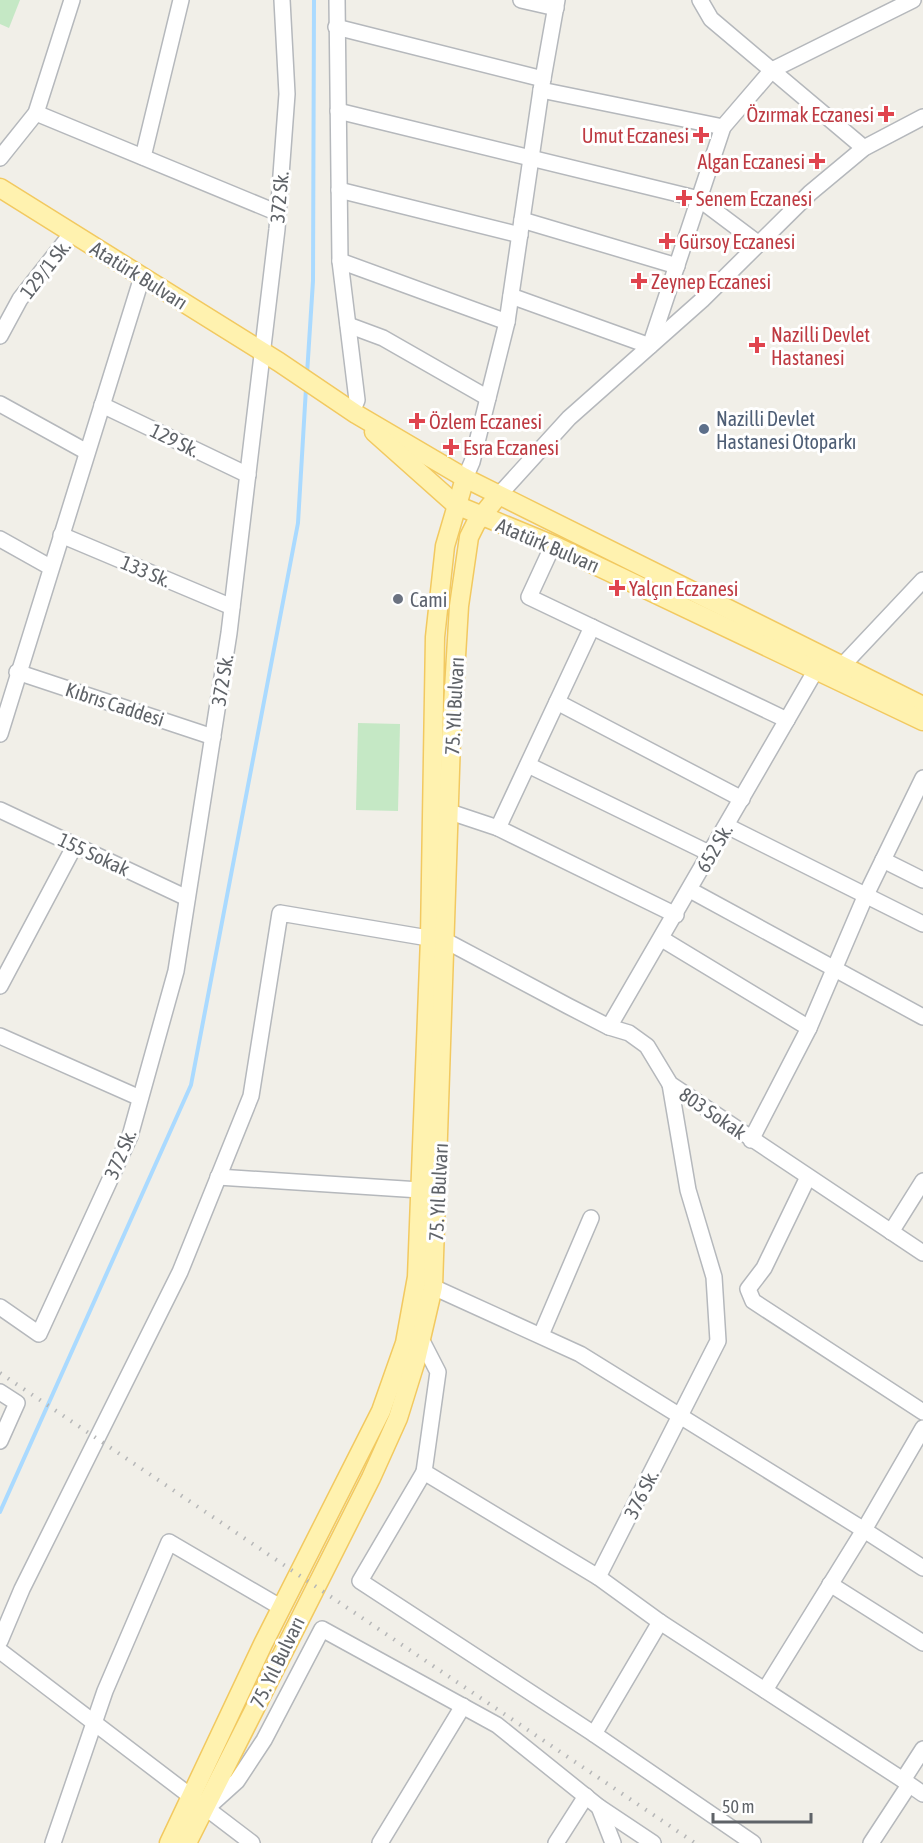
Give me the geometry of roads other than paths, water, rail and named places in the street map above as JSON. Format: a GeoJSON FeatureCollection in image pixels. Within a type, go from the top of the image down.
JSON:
{"type":"FeatureCollection","features":[{"type":"Feature","properties":{"kind":"main road","name":"Atatürk Bulvarı"},"geometry":{"type":"LineString","coordinates":[[0,188],[271,357],[352,411],[465,478],[923,706]]}},
{"type":"Feature","properties":{"kind":"main road","name":"Atatürk Bulvarı"},"geometry":{"type":"LineString","coordinates":[[352,411],[456,504],[481,517],[553,545],[817,668],[923,721]]}},
{"type":"Feature","properties":{"kind":"main road","name":"75. Yıl Bulvarı"},"geometry":{"type":"LineString","coordinates":[[169,1843],[200,1805],[371,1478],[398,1418],[421,1339],[433,1287],[438,939],[435,637],[445,546],[465,478]]}},
{"type":"Feature","properties":{"kind":"main road","name":"75. Yıl Bulvarı"},"geometry":{"type":"LineString","coordinates":[[187,1843],[200,1805],[282,1608],[381,1411],[405,1343],[417,1277],[420,1190],[438,939],[450,812],[459,606],[469,537],[498,496]]}},
{"type":"Feature","properties":{"kind":"street"},"geometry":{"type":"LineString","coordinates":[[0,158],[36,113],[72,0]]}},
{"type":"Feature","properties":{"kind":"street"},"geometry":{"type":"LineString","coordinates":[[143,157],[181,0]]}},
{"type":"Feature","properties":{"kind":"street","name":"372 Sk."},"geometry":{"type":"LineString","coordinates":[[0,1307],[39,1334],[130,1136],[176,971],[232,607],[248,475],[271,357],[287,94],[281,0]]}},
{"type":"Feature","properties":{"kind":"street"},"geometry":{"type":"LineString","coordinates":[[337,0],[340,261],[357,400],[352,411]]}},
{"type":"Feature","properties":{"kind":"street"},"geometry":{"type":"LineString","coordinates":[[465,478],[507,322],[556,4],[521,0]]}},
{"type":"Feature","properties":{"kind":"street"},"geometry":{"type":"LineString","coordinates":[[700,0],[711,19],[864,148]]}},
{"type":"Feature","properties":{"kind":"street"},"geometry":{"type":"LineString","coordinates":[[650,346],[723,127],[772,70],[913,0]]}},
{"type":"Feature","properties":{"kind":"street"},"geometry":{"type":"LineString","coordinates":[[336,27],[542,85],[723,127]]}},
{"type":"Feature","properties":{"kind":"street"},"geometry":{"type":"LineString","coordinates":[[338,111],[699,199],[759,244]]}},
{"type":"Feature","properties":{"kind":"street"},"geometry":{"type":"LineString","coordinates":[[36,113],[278,213]]}},
{"type":"Feature","properties":{"kind":"street"},"geometry":{"type":"LineString","coordinates":[[498,496],[569,418],[650,346],[810,193],[864,148],[923,117]]}},
{"type":"Feature","properties":{"kind":"street"},"geometry":{"type":"LineString","coordinates":[[339,190],[521,228],[677,266]]}},
{"type":"Feature","properties":{"kind":"street","name":"129/1 Sk."},"geometry":{"type":"LineString","coordinates":[[0,336],[20,299],[72,233]]}},
{"type":"Feature","properties":{"kind":"street"},"geometry":{"type":"LineString","coordinates":[[340,261],[507,322]]}},
{"type":"Feature","properties":{"kind":"street"},"geometry":{"type":"LineString","coordinates":[[0,734],[6,684],[17,672],[142,277]]}},
{"type":"Feature","properties":{"kind":"street"},"geometry":{"type":"LineString","coordinates":[[511,296],[650,346]]}},
{"type":"Feature","properties":{"kind":"street"},"geometry":{"type":"LineString","coordinates":[[348,325],[383,338],[488,398]]}},
{"type":"Feature","properties":{"kind":"street"},"geometry":{"type":"LineString","coordinates":[[0,404],[87,452]]}},
{"type":"Feature","properties":{"kind":"street","name":"129 Sk."},"geometry":{"type":"LineString","coordinates":[[102,405],[248,475]]}},
{"type":"Feature","properties":{"kind":"street","name":"133 Sk."},"geometry":{"type":"LineString","coordinates":[[61,535],[232,607]]}},
{"type":"Feature","properties":{"kind":"street"},"geometry":{"type":"LineString","coordinates":[[0,539],[50,567]]}},
{"type":"Feature","properties":{"kind":"street"},"geometry":{"type":"LineString","coordinates":[[553,545],[529,597],[787,720]]}},
{"type":"Feature","properties":{"kind":"street"},"geometry":{"type":"LineString","coordinates":[[842,666],[923,580]]}},
{"type":"Feature","properties":{"kind":"street"},"geometry":{"type":"LineString","coordinates":[[498,828],[592,627]]}},
{"type":"Feature","properties":{"kind":"street","name":"652 Sk."},"geometry":{"type":"LineString","coordinates":[[609,1027],[676,915],[817,668]]}},
{"type":"Feature","properties":{"kind":"street","name":"Kıbrıs Caddesi"},"geometry":{"type":"LineString","coordinates":[[17,672],[213,737]]}},
{"type":"Feature","properties":{"kind":"street"},"geometry":{"type":"LineString","coordinates":[[558,702],[742,799]]}},
{"type":"Feature","properties":{"kind":"street"},"geometry":{"type":"LineString","coordinates":[[528,765],[711,854]]}},
{"type":"Feature","properties":{"kind":"street"},"geometry":{"type":"LineString","coordinates":[[752,1140],[809,1028],[865,897],[923,778]]}},
{"type":"Feature","properties":{"kind":"street","name":"155 Sokak"},"geometry":{"type":"LineString","coordinates":[[0,810],[187,898]]}},
{"type":"Feature","properties":{"kind":"street"},"geometry":{"type":"LineString","coordinates":[[450,812],[498,828],[676,915]]}},
{"type":"Feature","properties":{"kind":"street"},"geometry":{"type":"LineString","coordinates":[[727,826],[923,924]]}},
{"type":"Feature","properties":{"kind":"street"},"geometry":{"type":"LineString","coordinates":[[0,986],[75,845]]}},
{"type":"Feature","properties":{"kind":"street"},"geometry":{"type":"LineString","coordinates":[[883,860],[923,880]]}},
{"type":"Feature","properties":{"kind":"street"},"geometry":{"type":"LineString","coordinates":[[690,890],[923,1017]]}},
{"type":"Feature","properties":{"kind":"street","name":"803 Sokak"},"geometry":{"type":"LineString","coordinates":[[218,1177],[251,1096],[280,913],[438,939],[609,1027],[629,1033],[647,1046],[670,1084],[923,1253]]}},
{"type":"Feature","properties":{"kind":"street"},"geometry":{"type":"LineString","coordinates":[[662,939],[809,1028]]}},
{"type":"Feature","properties":{"kind":"street"},"geometry":{"type":"LineString","coordinates":[[0,1036],[140,1098]]}},
{"type":"Feature","properties":{"kind":"street","name":"376 Sk."},"geometry":{"type":"LineString","coordinates":[[598,1577],[718,1341],[714,1276],[688,1190],[670,1084]]}},
{"type":"Feature","properties":{"kind":"street"},"geometry":{"type":"LineString","coordinates":[[0,1641],[22,1589],[180,1272],[218,1177],[420,1190]]}},
{"type":"Feature","properties":{"kind":"street"},"geometry":{"type":"LineString","coordinates":[[808,1177],[764,1269],[748,1289],[753,1301],[923,1412]]}},
{"type":"Feature","properties":{"kind":"street"},"geometry":{"type":"LineString","coordinates":[[891,1232],[923,1182]]}},
{"type":"Feature","properties":{"kind":"street"},"geometry":{"type":"LineString","coordinates":[[541,1335],[591,1218]]}},
{"type":"Feature","properties":{"kind":"street"},"geometry":{"type":"LineString","coordinates":[[433,1287],[580,1353],[923,1568]]}},
{"type":"Feature","properties":{"kind":"street"},"geometry":{"type":"LineString","coordinates":[[421,1339],[438,1372],[424,1472],[360,1581],[594,1734],[753,1843]]}},
{"type":"Feature","properties":{"kind":"street"},"geometry":{"type":"LineString","coordinates":[[0,1392],[17,1403],[0,1441]]}},
{"type":"Feature","properties":{"kind":"street"},"geometry":{"type":"LineString","coordinates":[[765,1690],[864,1530],[923,1428]]}},
{"type":"Feature","properties":{"kind":"street"},"geometry":{"type":"LineString","coordinates":[[424,1472],[598,1577],[660,1622],[923,1794]]}},
{"type":"Feature","properties":{"kind":"street"},"geometry":{"type":"LineString","coordinates":[[53,1843],[94,1722],[169,1542],[282,1608]]}},
{"type":"Feature","properties":{"kind":"street"},"geometry":{"type":"LineString","coordinates":[[830,1584],[923,1643]]}},
{"type":"Feature","properties":{"kind":"street"},"geometry":{"type":"LineString","coordinates":[[594,1734],[660,1622]]}},
{"type":"Feature","properties":{"kind":"street"},"geometry":{"type":"LineString","coordinates":[[200,1805],[237,1781],[264,1740],[322,1629],[497,1725],[599,1806],[653,1843]]}},
{"type":"Feature","properties":{"kind":"street"},"geometry":{"type":"LineString","coordinates":[[0,1651],[252,1843]]}},
{"type":"Feature","properties":{"kind":"street"},"geometry":{"type":"LineString","coordinates":[[380,1843],[463,1706]]}},
{"type":"Feature","properties":{"kind":"street"},"geometry":{"type":"LineString","coordinates":[[871,1843],[923,1749]]}},
{"type":"Feature","properties":{"kind":"street"},"geometry":{"type":"LineString","coordinates":[[556,1843],[586,1796]]}},
{"type":"Feature","properties":{"kind":"street"},"geometry":{"type":"LineString","coordinates":[[599,1806],[613,1843]]}},
{"type":"Feature","properties":{"kind":"waterway"},"geometry":{"type":"LineString","coordinates":[[307,374],[313,281],[314,0]]}},
{"type":"Feature","properties":{"kind":"waterway"},"geometry":{"type":"LineString","coordinates":[[0,1512],[191,1085],[298,523],[306,388]]}},
{"type":"Feature","properties":{"kind":"railway"},"geometry":{"type":"LineString","coordinates":[[0,1373],[695,1843]]}},
{"type":"Feature","properties":{"kind":"place","name":"Özırmak Eczanesi"},"geometry":{"type":"Point","coordinates":[886,114]}},
{"type":"Feature","properties":{"kind":"place","name":"Umut Eczanesi"},"geometry":{"type":"Point","coordinates":[701,135]}},
{"type":"Feature","properties":{"kind":"place","name":"Algan Eczanesi"},"geometry":{"type":"Point","coordinates":[817,161]}},
{"type":"Feature","properties":{"kind":"place","name":"Senem Eczanesi"},"geometry":{"type":"Point","coordinates":[684,198]}},
{"type":"Feature","properties":{"kind":"place","name":"Gürsoy Eczanesi"},"geometry":{"type":"Point","coordinates":[667,241]}},
{"type":"Feature","properties":{"kind":"place","name":"Zeynep Eczanesi"},"geometry":{"type":"Point","coordinates":[639,281]}},
{"type":"Feature","properties":{"kind":"place","name":"Nazilli Devlet Hastanesi"},"geometry":{"type":"Point","coordinates":[757,345]}},
{"type":"Feature","properties":{"kind":"place","name":"Özlem Eczanesi"},"geometry":{"type":"Point","coordinates":[417,421]}},
{"type":"Feature","properties":{"kind":"place","name":"Nazilli Devlet Hastanesi Otoparkı"},"geometry":{"type":"Point","coordinates":[704,429]}},
{"type":"Feature","properties":{"kind":"place","name":"Esra Eczanesi"},"geometry":{"type":"Point","coordinates":[451,447]}},
{"type":"Feature","properties":{"kind":"place","name":"Yalçın Eczanesi"},"geometry":{"type":"Point","coordinates":[617,588]}},
{"type":"Feature","properties":{"kind":"place","name":"Cami"},"geometry":{"type":"Point","coordinates":[398,599]}}]}
